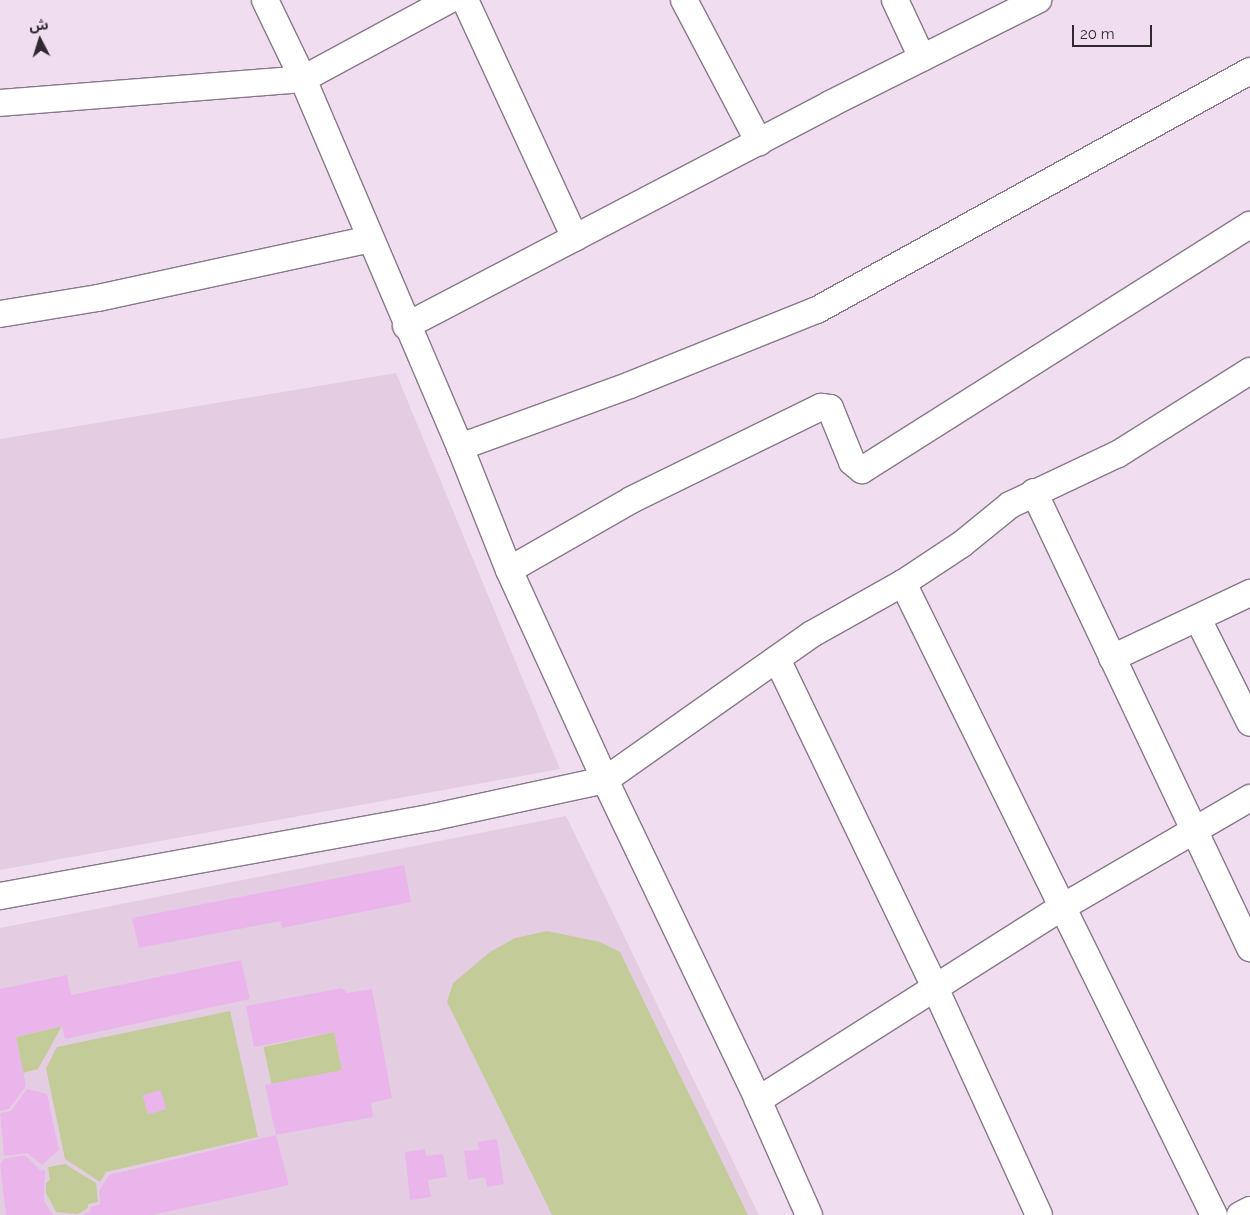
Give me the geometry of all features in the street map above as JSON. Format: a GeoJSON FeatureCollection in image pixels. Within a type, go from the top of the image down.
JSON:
{"type":"FeatureCollection","features":[{"type":"Feature","properties":{"kind":"street"},"geometry":{"type":"LineString","coordinates":[[265,0],[303,78],[406,326],[460,447],[509,570],[606,780],[758,1100],[809,1215]]}},
{"type":"Feature","properties":{"kind":"street"},"geometry":{"type":"LineString","coordinates":[[0,103],[303,78],[449,0]]}},
{"type":"Feature","properties":{"kind":"street"},"geometry":{"type":"LineString","coordinates":[[465,0],[575,238]]}},
{"type":"Feature","properties":{"kind":"street"},"geometry":{"type":"LineString","coordinates":[[684,0],[759,142]]}},
{"type":"Feature","properties":{"kind":"street"},"geometry":{"type":"LineString","coordinates":[[895,0],[922,58]]}},
{"type":"Feature","properties":{"kind":"street"},"geometry":{"type":"LineString","coordinates":[[406,326],[759,142],[1038,0]]}},
{"type":"Feature","properties":{"kind":"street"},"geometry":{"type":"LineString","coordinates":[[460,447],[639,382],[817,310],[1250,71]]}},
{"type":"Feature","properties":{"kind":"street"},"geometry":{"type":"LineString","coordinates":[[509,570],[631,500],[821,407],[830,408],[852,462],[862,470],[1250,225]]}},
{"type":"Feature","properties":{"kind":"street"},"geometry":{"type":"LineString","coordinates":[[0,314],[98,298],[370,239]]}},
{"type":"Feature","properties":{"kind":"street"},"geometry":{"type":"LineString","coordinates":[[0,896],[356,832],[606,780],[819,630],[903,583],[962,544],[1010,505],[1034,492],[1118,454],[1250,371]]}},
{"type":"Feature","properties":{"kind":"street"},"geometry":{"type":"LineString","coordinates":[[1034,492],[1250,948]]}},
{"type":"Feature","properties":{"kind":"street"},"geometry":{"type":"LineString","coordinates":[[903,583],[1061,908],[1214,1215]]}},
{"type":"Feature","properties":{"kind":"street"},"geometry":{"type":"LineString","coordinates":[[1112,658],[1250,593]]}},
{"type":"Feature","properties":{"kind":"street"},"geometry":{"type":"LineString","coordinates":[[1198,619],[1250,722]]}},
{"type":"Feature","properties":{"kind":"street"},"geometry":{"type":"LineString","coordinates":[[778,659],[936,990],[1039,1215]]}},
{"type":"Feature","properties":{"kind":"street"},"geometry":{"type":"LineString","coordinates":[[758,1100],[936,990],[1061,908],[1195,832],[1250,798]]}},
{"type":"Feature","properties":{"kind":"street"},"geometry":{"type":"LineString","coordinates":[[1240,1215],[1250,1210]]}},
{"type":"Feature","properties":{"kind":"shaded area"},"geometry":{"type":"Polygon","coordinates":[[[396,373],[560,769],[0,870],[0,439],[396,373]]]}},
{"type":"Feature","properties":{"kind":"shaded area"},"geometry":{"type":"Polygon","coordinates":[[[566,816],[759,1215],[0,1215],[0,928],[566,816]]]}},
{"type":"Feature","properties":{"kind":"green space"},"geometry":{"type":"Polygon","coordinates":[[[547,931],[600,942],[620,952],[748,1215],[552,1215],[447,1002],[453,983],[490,952],[515,938],[547,931]]]}},
{"type":"Feature","properties":{"kind":"green space"},"geometry":{"type":"Polygon","coordinates":[[[230,1011],[258,1137],[106,1172],[100,1182],[65,1159],[46,1068],[57,1047],[230,1011]]]}},
{"type":"Feature","properties":{"kind":"green space"},"geometry":{"type":"Polygon","coordinates":[[[62,1026],[38,1069],[23,1073],[16,1037],[62,1026]]]}},
{"type":"Feature","properties":{"kind":"green space"},"geometry":{"type":"Polygon","coordinates":[[[334,1032],[342,1070],[272,1085],[264,1047],[334,1032]]]}},
{"type":"Feature","properties":{"kind":"green space"},"geometry":{"type":"Polygon","coordinates":[[[65,1164],[96,1183],[98,1202],[88,1204],[88,1208],[78,1214],[56,1212],[46,1193],[46,1183],[50,1180],[48,1167],[65,1164]]]}},
{"type":"Feature","properties":{"kind":"building"},"geometry":{"type":"Polygon","coordinates":[[[404,865],[411,902],[282,928],[281,921],[139,948],[132,918],[404,865]]]}},
{"type":"Feature","properties":{"kind":"building"},"geometry":{"type":"Polygon","coordinates":[[[241,960],[250,999],[65,1039],[62,1026],[16,1037],[26,1086],[9,1109],[0,1111],[0,989],[67,975],[71,995],[241,960]]]}},
{"type":"Feature","properties":{"kind":"building"},"geometry":{"type":"Polygon","coordinates":[[[342,988],[347,993],[372,989],[392,1098],[371,1103],[373,1117],[276,1135],[265,1085],[342,1070],[334,1032],[254,1047],[246,1006],[342,988]]]}},
{"type":"Feature","properties":{"kind":"building"},"geometry":{"type":"Polygon","coordinates":[[[27,1089],[47,1094],[59,1150],[42,1165],[27,1153],[4,1156],[0,1113],[11,1111],[27,1089]]]}},
{"type":"Feature","properties":{"kind":"building"},"geometry":{"type":"Polygon","coordinates":[[[161,1090],[166,1109],[148,1114],[143,1095],[161,1090]]]}},
{"type":"Feature","properties":{"kind":"building"},"geometry":{"type":"Polygon","coordinates":[[[276,1135],[289,1185],[152,1215],[83,1215],[90,1211],[91,1207],[100,1204],[99,1191],[109,1175],[276,1135]]]}},
{"type":"Feature","properties":{"kind":"building"},"geometry":{"type":"Polygon","coordinates":[[[497,1139],[504,1184],[487,1187],[485,1177],[468,1180],[464,1151],[479,1150],[478,1142],[497,1139]]]}},
{"type":"Feature","properties":{"kind":"building"},"geometry":{"type":"Polygon","coordinates":[[[425,1149],[426,1156],[443,1154],[447,1177],[428,1180],[431,1197],[410,1200],[405,1152],[425,1149]]]}},
{"type":"Feature","properties":{"kind":"building"},"geometry":{"type":"Polygon","coordinates":[[[25,1155],[41,1171],[45,1170],[44,1201],[53,1215],[6,1215],[0,1164],[4,1159],[25,1155]]]}}]}
